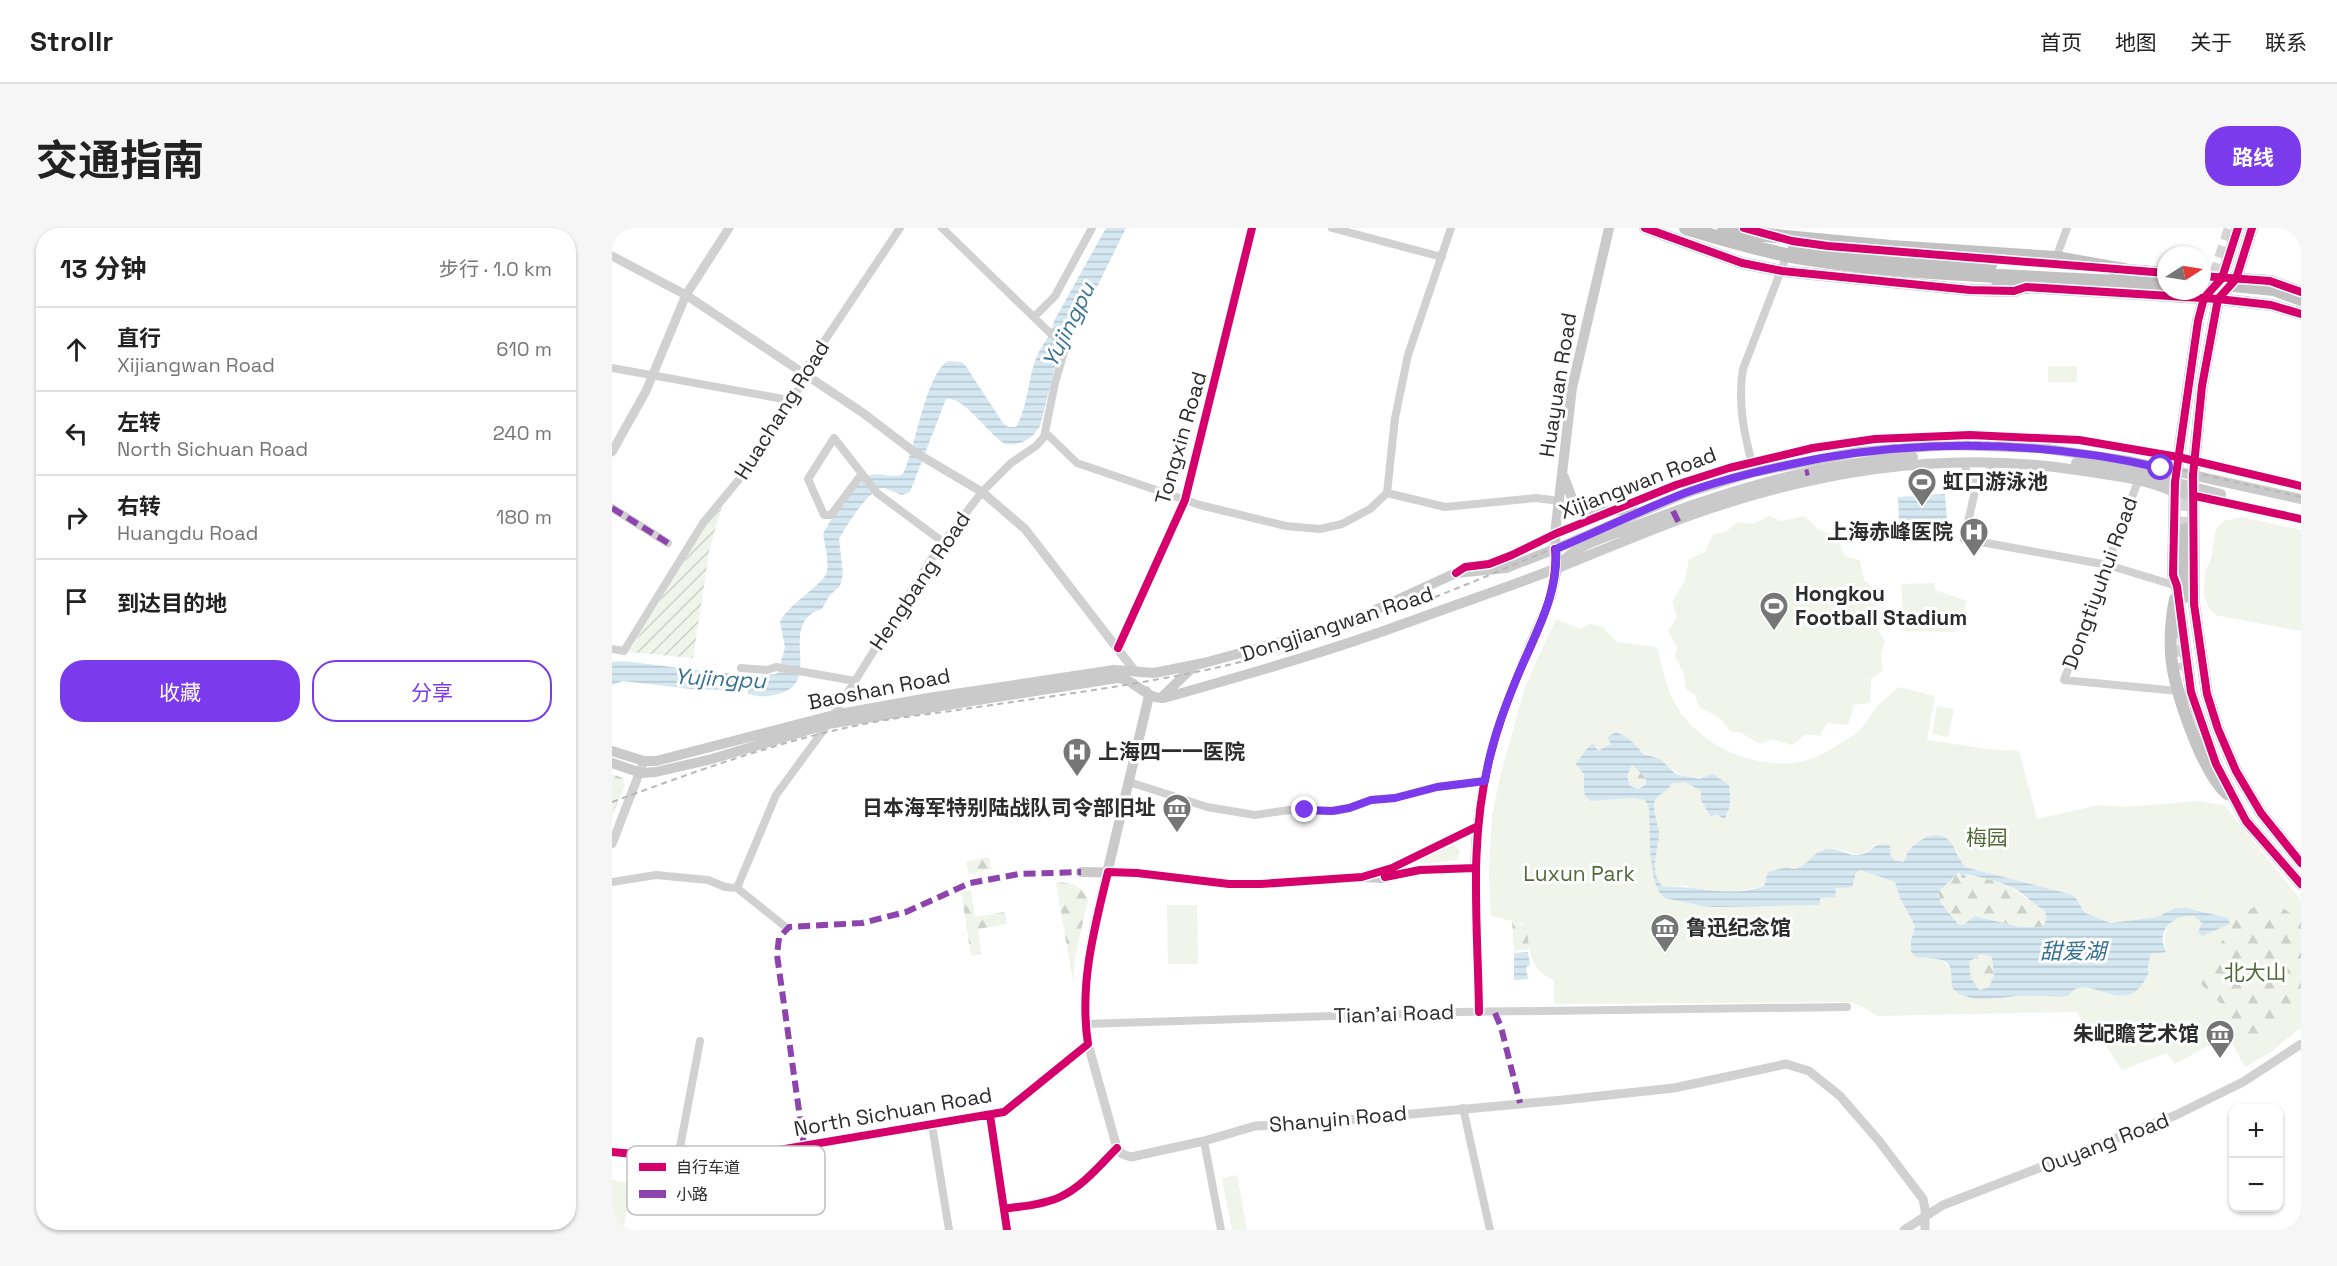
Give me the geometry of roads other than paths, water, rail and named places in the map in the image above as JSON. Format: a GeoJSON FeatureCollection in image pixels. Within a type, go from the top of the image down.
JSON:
{"type":"FeatureCollection","features":[{"type":"Feature","properties":{"kind":"highway"},"geometry":{"type":"LineString","coordinates":[[1672,228],[1743,254],[1820,269],[1998,280],[2026,287]]}},
{"type":"Feature","properties":{"kind":"highway"},"geometry":{"type":"LineString","coordinates":[[1686,228],[1730,242],[1796,256],[1878,266],[2157,284]]}},
{"type":"Feature","properties":{"kind":"highway"},"geometry":{"type":"LineString","coordinates":[[1718,230],[1891,247],[2056,258],[2124,270]]}},
{"type":"Feature","properties":{"kind":"highway"},"geometry":{"type":"LineString","coordinates":[[1718,230],[1796,247],[1848,253],[2157,278]]}},
{"type":"Feature","properties":{"kind":"highway"},"geometry":{"type":"LineString","coordinates":[[2211,283],[2274,290],[2301,298]]}},
{"type":"Feature","properties":{"kind":"highway"},"geometry":{"type":"LineString","coordinates":[[2211,293],[2253,292],[2279,297],[2301,305]]}},
{"type":"Feature","properties":{"kind":"main road","name":"Huayuan Road"},"geometry":{"type":"LineString","coordinates":[[1556,549],[1559,501],[1576,366],[1610,228]]}},
{"type":"Feature","properties":{"kind":"main road"},"geometry":{"type":"LineString","coordinates":[[1645,228],[1742,263],[1782,271],[1970,290],[2014,291],[2026,287],[2157,291]]}},
{"type":"Feature","properties":{"kind":"main road"},"geometry":{"type":"LineString","coordinates":[[1744,228],[1792,241],[2157,272]]}},
{"type":"Feature","properties":{"kind":"main road"},"geometry":{"type":"LineString","coordinates":[[2211,287],[2222,278],[2246,229]]}},
{"type":"Feature","properties":{"kind":"main road"},"geometry":{"type":"LineString","coordinates":[[2246,229],[2236,279],[2218,299],[2202,386],[2194,486],[2194,595],[2207,694],[2218,729],[2236,771],[2261,813],[2298,859]]}},
{"type":"Feature","properties":{"kind":"main road"},"geometry":{"type":"LineString","coordinates":[[2211,277],[2270,282],[2301,292]]}},
{"type":"Feature","properties":{"kind":"main road"},"geometry":{"type":"LineString","coordinates":[[2211,296],[2271,305],[2301,314]]}},
{"type":"Feature","properties":{"kind":"main road"},"geometry":{"type":"LineString","coordinates":[[2202,300],[2175,482],[2173,575],[2177,586],[2191,692],[2216,764],[2247,821]]}},
{"type":"Feature","properties":{"kind":"main road","name":"Xijiangwan Road"},"geometry":{"type":"LineString","coordinates":[[1556,549],[1686,493],[1754,472],[1887,448],[1965,445],[2041,448],[2100,455],[2175,482],[2301,499]]}},
{"type":"Feature","properties":{"kind":"main road","name":"Dongjiangwan Road"},"geometry":{"type":"LineString","coordinates":[[1557,568],[1565,559],[1584,547],[1687,507],[1767,483],[1848,464],[1876,460],[1952,455],[2015,456],[2126,470],[2175,482]]}},
{"type":"Feature","properties":{"kind":"main road","name":"Dongjiangwan Road"},"geometry":{"type":"LineString","coordinates":[[1155,697],[1313,655],[1557,568],[1698,512],[1788,485],[1864,470],[1916,464],[1964,462],[2065,468],[2161,486],[2175,482]]}},
{"type":"Feature","properties":{"kind":"main road"},"geometry":{"type":"LineString","coordinates":[[1563,472],[1575,506],[1586,514],[1621,510],[1639,513]]}},
{"type":"Feature","properties":{"kind":"main road"},"geometry":{"type":"LineString","coordinates":[[2175,482],[2301,513]]}},
{"type":"Feature","properties":{"kind":"main road"},"geometry":{"type":"LineString","coordinates":[[2194,486],[2301,519]]}},
{"type":"Feature","properties":{"kind":"main road"},"geometry":{"type":"LineString","coordinates":[[2185,529],[2184,579],[2187,618],[2192,663],[2204,706],[2234,781],[2250,809],[2267,835],[2298,859]]}},
{"type":"Feature","properties":{"kind":"main road"},"geometry":{"type":"LineString","coordinates":[[1081,872],[1137,873],[1229,884],[1261,884],[1362,877],[1383,878],[1420,870],[1474,868],[1485,781],[1500,722],[1551,597],[1557,568],[1556,549]]}},
{"type":"Feature","properties":{"kind":"main road","name":"Dongjiangwan Road"},"geometry":{"type":"LineString","coordinates":[[1134,670],[1153,673],[1195,665],[1321,631],[1360,617],[1456,573],[1502,569],[1556,549]]}},
{"type":"Feature","properties":{"kind":"main road"},"geometry":{"type":"LineString","coordinates":[[2177,586],[2171,619],[2171,656],[2178,691],[2205,763],[2219,787],[2228,795]]}},
{"type":"Feature","properties":{"kind":"main road","name":"Dongjiangwan Road"},"geometry":{"type":"LineString","coordinates":[[1155,697],[1195,665]]}},
{"type":"Feature","properties":{"kind":"main road"},"geometry":{"type":"LineString","coordinates":[[1088,1044],[1085,1024],[1087,968],[1095,924],[1129,782],[1155,697],[1134,670]]}},
{"type":"Feature","properties":{"kind":"main road","name":"Baoshan Road"},"geometry":{"type":"LineString","coordinates":[[1113,679],[1134,670]]}},
{"type":"Feature","properties":{"kind":"main road","name":"Baoshan Road"},"geometry":{"type":"LineString","coordinates":[[612,751],[644,761],[671,759],[928,698],[1103,672],[1134,670]]}},
{"type":"Feature","properties":{"kind":"main road"},"geometry":{"type":"LineString","coordinates":[[2181,670],[2192,715],[2228,795],[2287,870],[2301,884]]}},
{"type":"Feature","properties":{"kind":"main road","name":"Baoshan Road"},"geometry":{"type":"LineString","coordinates":[[612,763],[641,772],[656,772],[693,764],[831,720],[1113,679],[1129,681],[1155,697]]}},
{"type":"Feature","properties":{"kind":"main road"},"geometry":{"type":"LineString","coordinates":[[1362,877],[1392,867],[1478,826]]}},
{"type":"Feature","properties":{"kind":"main road"},"geometry":{"type":"LineString","coordinates":[[1413,856],[1408,863],[1409,866],[1420,870]]}},
{"type":"Feature","properties":{"kind":"main road","name":"North Sichuan Road"},"geometry":{"type":"LineString","coordinates":[[804,1146],[1006,1111],[1088,1044]]}},
{"type":"Feature","properties":{"kind":"main road","name":"North Sichuan Road"},"geometry":{"type":"LineString","coordinates":[[612,1152],[627,1153]]}},
{"type":"Feature","properties":{"kind":"street"},"geometry":{"type":"LineString","coordinates":[[612,452],[652,376],[686,295],[729,228]]}},
{"type":"Feature","properties":{"kind":"street","name":"Huachang Road"},"geometry":{"type":"LineString","coordinates":[[612,649],[624,651],[703,523],[741,477],[789,400],[802,386],[803,373],[900,228]]}},
{"type":"Feature","properties":{"kind":"street"},"geometry":{"type":"LineString","coordinates":[[942,228],[1048,331],[1065,344],[1046,433],[1077,463],[1185,500],[1270,523],[1320,529],[1342,524],[1361,514],[1387,493],[1395,418],[1408,355],[1451,228]]}},
{"type":"Feature","properties":{"kind":"street"},"geometry":{"type":"LineString","coordinates":[[1034,317],[1055,296],[1092,228]]}},
{"type":"Feature","properties":{"kind":"street","name":"Tongxin Road"},"geometry":{"type":"LineString","coordinates":[[1118,648],[1185,500],[1252,228]]}},
{"type":"Feature","properties":{"kind":"street"},"geometry":{"type":"LineString","coordinates":[[1332,228],[1442,257]]}},
{"type":"Feature","properties":{"kind":"street"},"geometry":{"type":"LineString","coordinates":[[1754,472],[1739,401],[1741,380],[1797,228]]}},
{"type":"Feature","properties":{"kind":"street"},"geometry":{"type":"LineString","coordinates":[[2056,258],[2067,228]]}},
{"type":"Feature","properties":{"kind":"street"},"geometry":{"type":"LineString","coordinates":[[612,255],[686,295],[863,413],[913,451],[982,492],[1025,529],[1134,670]]}},
{"type":"Feature","properties":{"kind":"street"},"geometry":{"type":"LineString","coordinates":[[612,368],[789,400]]}},
{"type":"Feature","properties":{"kind":"street","name":"Hengbang Road"},"geometry":{"type":"LineString","coordinates":[[737,888],[777,795],[831,720],[943,542],[982,492],[1011,463],[1036,446],[1046,433]]}},
{"type":"Feature","properties":{"kind":"street"},"geometry":{"type":"LineString","coordinates":[[862,476],[831,515],[824,515],[808,479],[834,438],[877,493],[943,542]]}},
{"type":"Feature","properties":{"kind":"street"},"geometry":{"type":"LineString","coordinates":[[1964,462],[1967,472],[1977,483]]}},
{"type":"Feature","properties":{"kind":"street"},"geometry":{"type":"LineString","coordinates":[[1992,462],[1989,472],[1977,483],[1964,539],[2108,565],[2177,586]]}},
{"type":"Feature","properties":{"kind":"street","name":"Dongtiyuhui Road"},"geometry":{"type":"LineString","coordinates":[[2138,481],[2064,680],[2178,691]]}},
{"type":"Feature","properties":{"kind":"street","name":"Xijiangwan Road"},"geometry":{"type":"LineString","coordinates":[[1387,493],[1445,507],[1536,498],[1559,501]]}},
{"type":"Feature","properties":{"kind":"street"},"geometry":{"type":"LineString","coordinates":[[612,508],[668,543]]}},
{"type":"Feature","properties":{"kind":"street"},"geometry":{"type":"LineString","coordinates":[[741,668],[767,670],[776,667],[855,681]]}},
{"type":"Feature","properties":{"kind":"street"},"geometry":{"type":"LineString","coordinates":[[612,844],[644,761]]}},
{"type":"Feature","properties":{"kind":"street"},"geometry":{"type":"LineString","coordinates":[[1129,782],[1207,807],[1255,815],[1288,810],[1336,811],[1371,800],[1395,798],[1437,787],[1485,781]]}},
{"type":"Feature","properties":{"kind":"street"},"geometry":{"type":"LineString","coordinates":[[2287,870],[2298,859]]}},
{"type":"Feature","properties":{"kind":"street"},"geometry":{"type":"LineString","coordinates":[[1474,868],[1479,1012]]}},
{"type":"Feature","properties":{"kind":"street"},"geometry":{"type":"LineString","coordinates":[[612,882],[656,875],[702,879],[725,887],[737,888],[787,928]]}},
{"type":"Feature","properties":{"kind":"street","name":"Tian'ai Road"},"geometry":{"type":"LineString","coordinates":[[1085,1024],[1479,1012],[1847,1007]]}},
{"type":"Feature","properties":{"kind":"street"},"geometry":{"type":"LineString","coordinates":[[680,1146],[700,1041]]}},
{"type":"Feature","properties":{"kind":"street"},"geometry":{"type":"LineString","coordinates":[[1004,1209],[1063,1196],[1085,1179],[1117,1148],[1088,1044]]}},
{"type":"Feature","properties":{"kind":"street","name":"Ouyang Road"},"geometry":{"type":"LineString","coordinates":[[1904,1230],[1943,1205],[2176,1115],[2243,1082],[2301,1044]]}},
{"type":"Feature","properties":{"kind":"street","name":"Shanyin Road"},"geometry":{"type":"LineString","coordinates":[[1117,1148],[1122,1154],[1136,1157],[1204,1141],[1242,1129],[1276,1123],[1303,1124],[1674,1088],[1786,1064],[1809,1071],[1840,1096],[1880,1141],[1921,1195],[1925,1204],[1925,1230]]}},
{"type":"Feature","properties":{"kind":"street"},"geometry":{"type":"LineString","coordinates":[[1463,1108],[1490,1230]]}},
{"type":"Feature","properties":{"kind":"street"},"geometry":{"type":"LineString","coordinates":[[990,1115],[1007,1230]]}},
{"type":"Feature","properties":{"kind":"street"},"geometry":{"type":"LineString","coordinates":[[932,1125],[949,1230]]}},
{"type":"Feature","properties":{"kind":"street"},"geometry":{"type":"LineString","coordinates":[[1204,1141],[1221,1230]]}},
{"type":"Feature","properties":{"kind":"water","name":"Yujingpu"},"geometry":{"type":"Polygon","coordinates":[[[1106,228],[1126,228],[1097,287],[1063,335],[1040,426],[1025,441],[1005,444],[968,409],[953,399],[946,399],[910,492],[902,495],[883,488],[878,489],[858,509],[839,539],[843,574],[840,586],[829,596],[822,609],[809,616],[802,626],[799,677],[793,687],[773,695],[756,696],[748,694],[747,690],[691,689],[623,681],[612,685],[612,662],[622,661],[751,675],[778,673],[785,647],[780,622],[790,608],[820,582],[827,571],[823,534],[843,501],[864,478],[874,474],[895,476],[903,474],[927,396],[940,369],[948,361],[961,362],[965,365],[1003,423],[1008,427],[1016,427],[1038,354],[1106,228]]]}},
{"type":"Feature","properties":{"kind":"water","name":"虹口游泳池"},"geometry":{"type":"Polygon","coordinates":[[[1945,494],[1947,520],[1899,523],[1898,497],[1945,494]]]}},
{"type":"Feature","properties":{"kind":"water","name":"甜爱湖"},"geometry":{"type":"Polygon","coordinates":[[[1616,732],[1628,738],[1644,754],[1660,759],[1676,774],[1699,779],[1713,774],[1729,785],[1729,808],[1724,819],[1718,815],[1710,816],[1701,800],[1701,791],[1685,782],[1671,784],[1655,800],[1659,833],[1655,867],[1663,887],[1725,892],[1751,890],[1764,886],[1768,872],[1787,867],[1797,869],[1816,853],[1827,849],[1857,855],[1879,845],[1890,846],[1890,854],[1894,860],[1903,862],[1909,850],[1916,844],[1927,837],[1937,835],[1948,839],[1965,867],[2070,894],[2075,897],[2085,913],[2111,923],[2157,917],[2175,908],[2188,908],[2228,918],[2230,924],[2202,936],[2198,932],[2202,923],[2194,916],[2182,917],[2172,922],[2164,931],[2163,943],[2166,952],[2151,954],[2147,970],[2149,972],[2141,986],[2132,994],[2122,996],[2083,988],[2074,990],[2067,996],[1984,999],[1968,997],[1953,989],[1948,964],[1936,959],[1917,957],[1911,952],[1915,926],[1900,898],[1895,882],[1861,870],[1856,873],[1852,887],[1836,888],[1835,897],[1820,898],[1820,905],[1716,907],[1665,898],[1659,892],[1654,880],[1650,853],[1649,808],[1645,800],[1631,798],[1591,801],[1585,795],[1584,774],[1575,763],[1593,743],[1598,751],[1611,744],[1607,737],[1616,732]],[[1632,765],[1627,776],[1630,786],[1639,789],[1646,784],[1646,778],[1632,765]],[[1959,872],[1938,892],[1941,903],[1958,924],[1963,925],[1975,916],[2020,927],[2042,927],[2046,921],[2044,910],[2017,890],[1992,880],[1966,874],[1965,878],[1962,878],[1959,872]],[[1981,954],[1970,961],[1970,974],[1974,984],[1980,990],[1989,987],[1994,975],[1992,957],[1981,954]]]}},
{"type":"Feature","properties":{"kind":"water"},"geometry":{"type":"Polygon","coordinates":[[[1528,952],[1530,965],[1526,967],[1528,979],[1514,980],[1514,953],[1528,952]]]}},
{"type":"Feature","properties":{"kind":"tunnel"},"geometry":{"type":"LineString","coordinates":[[2211,286],[2230,228]]}},
{"type":"Feature","properties":{"kind":"tunnel"},"geometry":{"type":"LineString","coordinates":[[2185,529],[2188,489]]}},
{"type":"Feature","properties":{"kind":"tunnel"},"geometry":{"type":"LineString","coordinates":[[2175,627],[2181,670]]}},
{"type":"Feature","properties":{"kind":"railway"},"geometry":{"type":"LineString","coordinates":[[612,802],[736,758],[832,731],[885,720],[1159,679],[1228,665],[1272,653],[1317,640],[1404,609],[1681,494],[1779,464],[1823,455],[1867,448],[1956,442],[2043,446],[2140,461],[2301,497]]}},
{"type":"Feature","properties":{"kind":"place","name":"虹口游泳池"},"geometry":{"type":"Point","coordinates":[1922,508]}},
{"type":"Feature","properties":{"kind":"place","name":"上海赤峰医院"},"geometry":{"type":"Point","coordinates":[1974,558]}},
{"type":"Feature","properties":{"kind":"place","name":"Hongkou Football Stadium"},"geometry":{"type":"Point","coordinates":[1774,632]}},
{"type":"Feature","properties":{"kind":"place","name":"上海四一一医院"},"geometry":{"type":"Point","coordinates":[1077,778]}},
{"type":"Feature","properties":{"kind":"place","name":"日本海军特别陆战队司令部旧址"},"geometry":{"type":"Point","coordinates":[1177,834]}},
{"type":"Feature","properties":{"kind":"place","name":"鲁迅纪念馆"},"geometry":{"type":"Point","coordinates":[1665,954]}},
{"type":"Feature","properties":{"kind":"place","name":"朱屺瞻艺术馆"},"geometry":{"type":"Point","coordinates":[2220,1060]}},
{"type":"Feature","properties":{"kind":"park label","name":"梅园"},"geometry":{"type":"Point","coordinates":[1987,838]}},
{"type":"Feature","properties":{"kind":"park label","name":"Luxun Park"},"geometry":{"type":"Point","coordinates":[1579,874]}},
{"type":"Feature","properties":{"kind":"park label","name":"北大山"},"geometry":{"type":"Point","coordinates":[2255,973]}}]}
